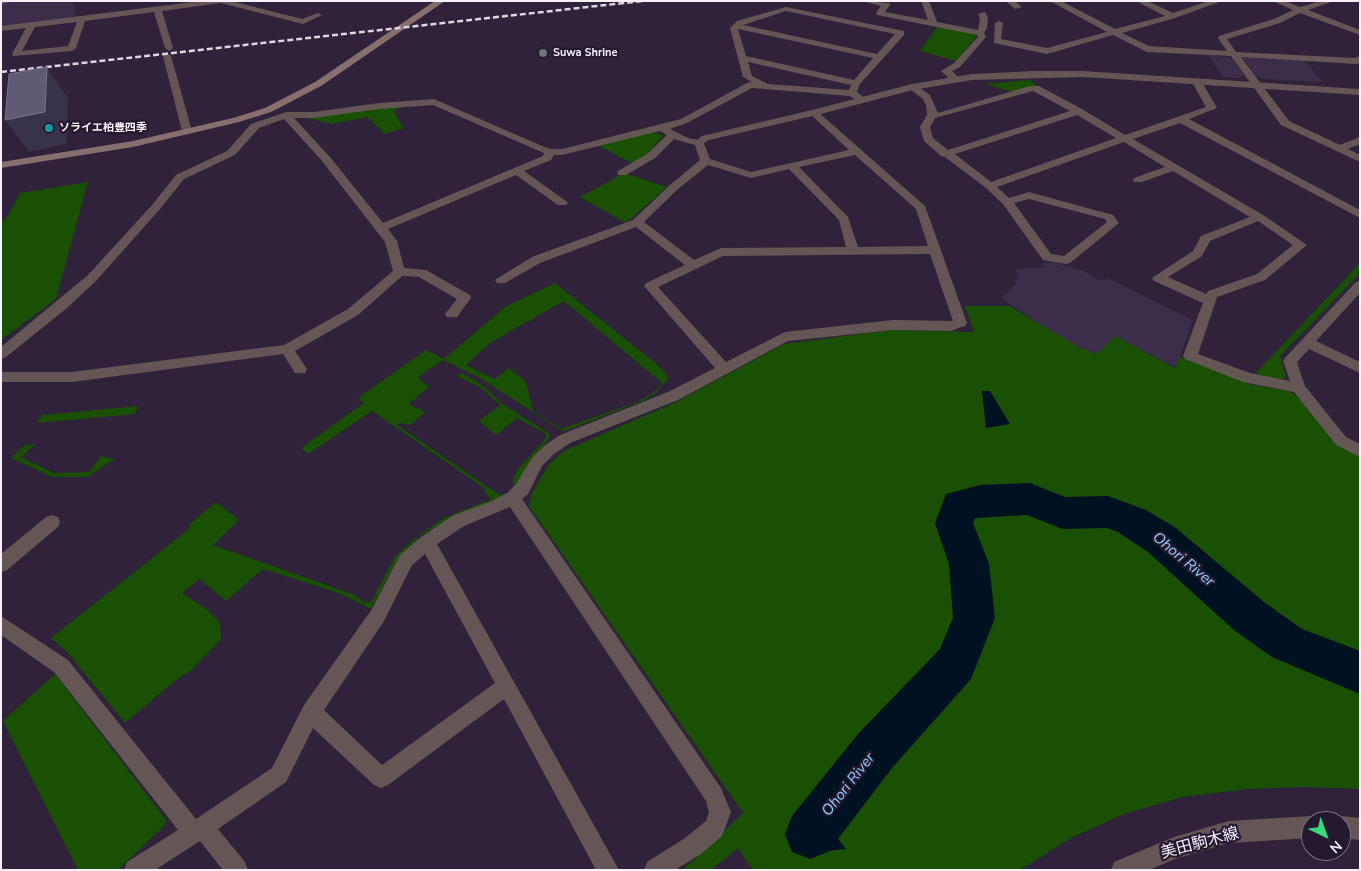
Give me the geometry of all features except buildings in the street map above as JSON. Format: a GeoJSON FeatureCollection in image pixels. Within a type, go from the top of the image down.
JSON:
{"type":"FeatureCollection","features":[{"type":"Feature","properties":{"kind":"main road"},"geometry":{"type":"LineString","coordinates":[[1,164],[133,144],[187,131],[257,119],[302,94],[441,1]]}},
{"type":"Feature","properties":{"kind":"street"},"geometry":{"type":"LineString","coordinates":[[1,2],[10,1]]}},
{"type":"Feature","properties":{"kind":"street"},"geometry":{"type":"LineString","coordinates":[[1,29],[82,18],[108,11],[222,1],[303,22],[318,15]]}},
{"type":"Feature","properties":{"kind":"street"},"geometry":{"type":"LineString","coordinates":[[866,1],[886,5],[880,14],[934,24],[1047,51],[1218,1]]}},
{"type":"Feature","properties":{"kind":"street"},"geometry":{"type":"LineString","coordinates":[[925,1],[934,24]]}},
{"type":"Feature","properties":{"kind":"street"},"geometry":{"type":"LineString","coordinates":[[1010,1],[1018,7]]}},
{"type":"Feature","properties":{"kind":"street"},"geometry":{"type":"LineString","coordinates":[[1054,1],[1146,49],[1360,60]]}},
{"type":"Feature","properties":{"kind":"street"},"geometry":{"type":"LineString","coordinates":[[1140,1],[1172,16]]}},
{"type":"Feature","properties":{"kind":"street"},"geometry":{"type":"LineString","coordinates":[[1278,1],[1360,33]]}},
{"type":"Feature","properties":{"kind":"street"},"geometry":{"type":"LineString","coordinates":[[1330,1],[1300,10],[1277,21],[1222,38],[1285,123],[1360,159]]}},
{"type":"Feature","properties":{"kind":"street"},"geometry":{"type":"LineString","coordinates":[[161,6],[168,52],[187,131]]}},
{"type":"Feature","properties":{"kind":"street"},"geometry":{"type":"LineString","coordinates":[[767,87],[748,77],[734,28],[786,9],[901,33],[856,83],[852,93]]}},
{"type":"Feature","properties":{"kind":"street"},"geometry":{"type":"LineString","coordinates":[[955,80],[946,71],[964,58],[981,35],[984,18],[982,14]]}},
{"type":"Feature","properties":{"kind":"street"},"geometry":{"type":"LineString","coordinates":[[32,25],[16,54],[72,48],[82,18]]}},
{"type":"Feature","properties":{"kind":"street"},"geometry":{"type":"LineString","coordinates":[[997,40],[999,23]]}},
{"type":"Feature","properties":{"kind":"street"},"geometry":{"type":"LineString","coordinates":[[737,26],[880,57]]}},
{"type":"Feature","properties":{"kind":"street"},"geometry":{"type":"LineString","coordinates":[[743,58],[856,83]]}},
{"type":"Feature","properties":{"kind":"street"},"geometry":{"type":"LineString","coordinates":[[661,128],[684,140],[699,142],[706,138],[814,113],[912,87],[955,80],[1014,74],[1057,73],[1360,92]]}},
{"type":"Feature","properties":{"kind":"street"},"geometry":{"type":"LineString","coordinates":[[990,186],[1212,108],[1197,82]]}},
{"type":"Feature","properties":{"kind":"street"},"geometry":{"type":"LineString","coordinates":[[1,354],[92,278],[156,207],[180,177],[231,153],[257,119],[434,102],[550,152],[562,152],[684,121],[750,86],[852,93],[862,100]]}},
{"type":"Feature","properties":{"kind":"street"},"geometry":{"type":"LineString","coordinates":[[912,87],[927,97],[931,105],[932,116],[925,127],[928,139],[945,154],[990,186],[1007,202],[1046,257],[1066,260],[1113,223],[1110,216],[1029,195],[1007,202]]}},
{"type":"Feature","properties":{"kind":"street"},"geometry":{"type":"LineString","coordinates":[[932,116],[938,116],[1033,88],[1039,89],[1259,217],[1301,245],[1261,277],[1212,294],[1190,356],[1248,378],[1299,388]]}},
{"type":"Feature","properties":{"kind":"street"},"geometry":{"type":"LineString","coordinates":[[945,154],[1079,111]]}},
{"type":"Feature","properties":{"kind":"street"},"geometry":{"type":"LineString","coordinates":[[135,870],[278,775],[311,712],[378,614],[406,560],[427,542],[458,521],[498,506],[513,498],[522,489],[537,462],[549,450],[565,439],[673,396],[785,337],[893,325],[951,326],[960,323],[921,208],[814,113]]}},
{"type":"Feature","properties":{"kind":"street"},"geometry":{"type":"LineString","coordinates":[[286,115],[326,159],[382,227],[392,241],[399,272]]}},
{"type":"Feature","properties":{"kind":"street"},"geometry":{"type":"LineString","coordinates":[[1181,119],[1360,215]]}},
{"type":"Feature","properties":{"kind":"street"},"geometry":{"type":"LineString","coordinates":[[622,173],[652,156],[672,135]]}},
{"type":"Feature","properties":{"kind":"street"},"geometry":{"type":"LineString","coordinates":[[1340,149],[1360,140]]}},
{"type":"Feature","properties":{"kind":"street"},"geometry":{"type":"LineString","coordinates":[[699,142],[706,161]]}},
{"type":"Feature","properties":{"kind":"street"},"geometry":{"type":"LineString","coordinates":[[706,161],[751,175],[857,150]]}},
{"type":"Feature","properties":{"kind":"street"},"geometry":{"type":"LineString","coordinates":[[382,227],[518,171],[547,158],[550,152]]}},
{"type":"Feature","properties":{"kind":"street"},"geometry":{"type":"LineString","coordinates":[[501,280],[536,260],[638,222],[674,187],[706,161]]}},
{"type":"Feature","properties":{"kind":"street"},"geometry":{"type":"LineString","coordinates":[[792,166],[844,219],[852,251]]}},
{"type":"Feature","properties":{"kind":"street"},"geometry":{"type":"LineString","coordinates":[[1138,180],[1174,167]]}},
{"type":"Feature","properties":{"kind":"street"},"geometry":{"type":"LineString","coordinates":[[518,171],[562,203]]}},
{"type":"Feature","properties":{"kind":"street"},"geometry":{"type":"LineString","coordinates":[[1347,208],[1360,202]]}},
{"type":"Feature","properties":{"kind":"street"},"geometry":{"type":"LineString","coordinates":[[1210,301],[1158,278],[1198,254],[1205,239],[1259,217]]}},
{"type":"Feature","properties":{"kind":"street"},"geometry":{"type":"LineString","coordinates":[[638,222],[693,265]]}},
{"type":"Feature","properties":{"kind":"street"},"geometry":{"type":"LineString","coordinates":[[724,369],[650,286],[721,252],[934,250]]}},
{"type":"Feature","properties":{"kind":"street"},"geometry":{"type":"LineString","coordinates":[[1,377],[72,377],[287,349],[352,312],[399,272],[422,273],[465,298],[452,314]]}},
{"type":"Feature","properties":{"kind":"street"},"geometry":{"type":"LineString","coordinates":[[1360,285],[1290,361],[1299,388],[1341,441],[1360,451]]}},
{"type":"Feature","properties":{"kind":"street"},"geometry":{"type":"LineString","coordinates":[[1306,342],[1360,368]]}},
{"type":"Feature","properties":{"kind":"street"},"geometry":{"type":"LineString","coordinates":[[287,349],[300,370]]}},
{"type":"Feature","properties":{"kind":"street"},"geometry":{"type":"LineString","coordinates":[[513,498],[714,795],[720,812],[714,828],[693,846],[655,870]]}},
{"type":"Feature","properties":{"kind":"street"},"geometry":{"type":"LineString","coordinates":[[1,565],[52,522]]}},
{"type":"Feature","properties":{"kind":"street"},"geometry":{"type":"LineString","coordinates":[[427,542],[608,870]]}},
{"type":"Feature","properties":{"kind":"street"},"geometry":{"type":"LineString","coordinates":[[1,624],[62,666],[198,829],[237,870]]}},
{"type":"Feature","properties":{"kind":"street"},"geometry":{"type":"LineString","coordinates":[[311,712],[381,778],[506,686]]}},
{"type":"Feature","properties":{"kind":"street","name":"美田駒木線"},"geometry":{"type":"LineString","coordinates":[[1122,870],[1174,848],[1229,832],[1301,828]]}},
{"type":"Feature","properties":{"kind":"shaded area"},"geometry":{"type":"Polygon","coordinates":[[[16,1],[72,1],[77,17],[1,27],[1,3],[16,1]]]}},
{"type":"Feature","properties":{"kind":"shaded area"},"geometry":{"type":"Polygon","coordinates":[[[1208,55],[1232,58],[1244,75],[1240,78],[1223,77],[1208,55]]]}},
{"type":"Feature","properties":{"kind":"shaded area"},"geometry":{"type":"Polygon","coordinates":[[[1245,56],[1304,60],[1323,82],[1265,79],[1256,76],[1243,58],[1245,56]]]}},
{"type":"Feature","properties":{"kind":"shaded area"},"geometry":{"type":"Polygon","coordinates":[[[1053,262],[1086,272],[1101,281],[1108,278],[1193,320],[1176,368],[1115,336],[1098,354],[1079,347],[1045,328],[1002,299],[1015,285],[1018,274],[1015,269],[1044,267],[1042,263],[1053,262]]]}},
{"type":"Feature","properties":{"kind":"green space"},"geometry":{"type":"Polygon","coordinates":[[[937,27],[975,34],[976,37],[956,61],[920,51],[937,27]]]}},
{"type":"Feature","properties":{"kind":"green space"},"geometry":{"type":"Polygon","coordinates":[[[1029,80],[1037,85],[1012,92],[985,84],[1029,80]]]}},
{"type":"Feature","properties":{"kind":"green space"},"geometry":{"type":"Polygon","coordinates":[[[378,105],[404,105],[394,111],[403,128],[385,134],[367,117],[332,124],[306,118],[378,105]]]}},
{"type":"Feature","properties":{"kind":"green space"},"geometry":{"type":"Polygon","coordinates":[[[652,132],[664,135],[646,155],[633,164],[599,146],[652,132]]]}},
{"type":"Feature","properties":{"kind":"green space"},"geometry":{"type":"Polygon","coordinates":[[[624,173],[667,187],[626,223],[580,197],[624,173]]]}},
{"type":"Feature","properties":{"kind":"green space"},"geometry":{"type":"Polygon","coordinates":[[[88,182],[56,299],[1,340],[1,220],[6,219],[20,193],[88,182]]]}},
{"type":"Feature","properties":{"kind":"green space"},"geometry":{"type":"Polygon","coordinates":[[[1360,263],[1360,273],[1280,356],[1286,377],[1281,380],[1255,374],[1360,263]]]}},
{"type":"Feature","properties":{"kind":"green space"},"geometry":{"type":"Polygon","coordinates":[[[555,283],[659,366],[669,378],[657,392],[645,400],[562,431],[480,378],[443,360],[418,377],[429,387],[409,404],[425,412],[410,425],[402,423],[397,425],[498,494],[505,495],[497,500],[450,518],[420,536],[446,517],[492,499],[486,494],[484,488],[372,411],[308,454],[301,448],[364,403],[358,398],[426,350],[444,359],[505,307],[555,283]],[[564,301],[490,343],[466,365],[494,379],[509,368],[526,382],[533,411],[561,429],[637,402],[653,393],[663,384],[564,301]]]}},
{"type":"Feature","properties":{"kind":"green space"},"geometry":{"type":"Polygon","coordinates":[[[965,306],[1009,306],[1079,347],[1097,354],[1115,336],[1175,368],[1180,357],[1253,385],[1288,391],[1298,397],[1335,444],[1360,457],[1360,789],[1307,787],[1247,789],[1182,797],[1124,814],[1071,838],[1020,870],[753,870],[738,848],[711,870],[682,870],[743,813],[529,506],[531,495],[549,464],[564,451],[676,402],[784,344],[892,330],[974,332],[965,306]]]}},
{"type":"Feature","properties":{"kind":"green space"},"geometry":{"type":"Polygon","coordinates":[[[462,373],[485,387],[501,403],[550,434],[514,487],[513,481],[517,470],[544,441],[546,434],[517,418],[496,435],[479,421],[500,405],[481,388],[457,376],[462,373]]]}},
{"type":"Feature","properties":{"kind":"green space"},"geometry":{"type":"Polygon","coordinates":[[[138,406],[135,414],[37,423],[42,415],[138,406]]]}},
{"type":"Feature","properties":{"kind":"green space"},"geometry":{"type":"Polygon","coordinates":[[[35,444],[21,457],[54,473],[89,472],[101,456],[114,459],[88,477],[52,477],[11,458],[25,445],[35,444]]]}},
{"type":"Feature","properties":{"kind":"green space"},"geometry":{"type":"Polygon","coordinates":[[[216,502],[239,520],[213,545],[352,594],[365,602],[371,602],[395,557],[416,537],[418,538],[397,560],[371,609],[341,594],[263,569],[226,601],[200,579],[182,593],[208,610],[220,623],[221,639],[192,670],[176,680],[125,723],[68,653],[51,638],[190,528],[190,524],[216,502]]]}},
{"type":"Feature","properties":{"kind":"green space"},"geometry":{"type":"Polygon","coordinates":[[[55,674],[166,820],[165,825],[118,870],[78,870],[3,721],[55,674]]]}},
{"type":"Feature","properties":{"kind":"water"},"geometry":{"type":"Polygon","coordinates":[[[982,391],[990,391],[1010,424],[986,428],[982,391]]]}},
{"type":"Feature","properties":{"kind":"water"},"geometry":{"type":"Polygon","coordinates":[[[807,799],[846,849],[819,852],[799,825],[807,799]]]}},
{"type":"Feature","properties":{"kind":"waterway","name":"Ohori River"},"geometry":{"type":"LineString","coordinates":[[810,834],[875,751],[956,664],[974,618],[969,564],[954,523],[959,505],[980,501],[1030,499],[1063,513],[1108,512],[1132,521],[1162,540],[1249,616],[1287,643],[1360,673]]}},
{"type":"Feature","properties":{"kind":"railway"},"geometry":{"type":"LineString","coordinates":[[1,72],[642,1]]}},
{"type":"Feature","properties":{"kind":"place","name":"Suwa Shrine"},"geometry":{"type":"Point","coordinates":[543,53]}},
{"type":"Feature","properties":{"kind":"place","name":"ソライエ柏豊四季"},"geometry":{"type":"Point","coordinates":[49,128]}}]}
